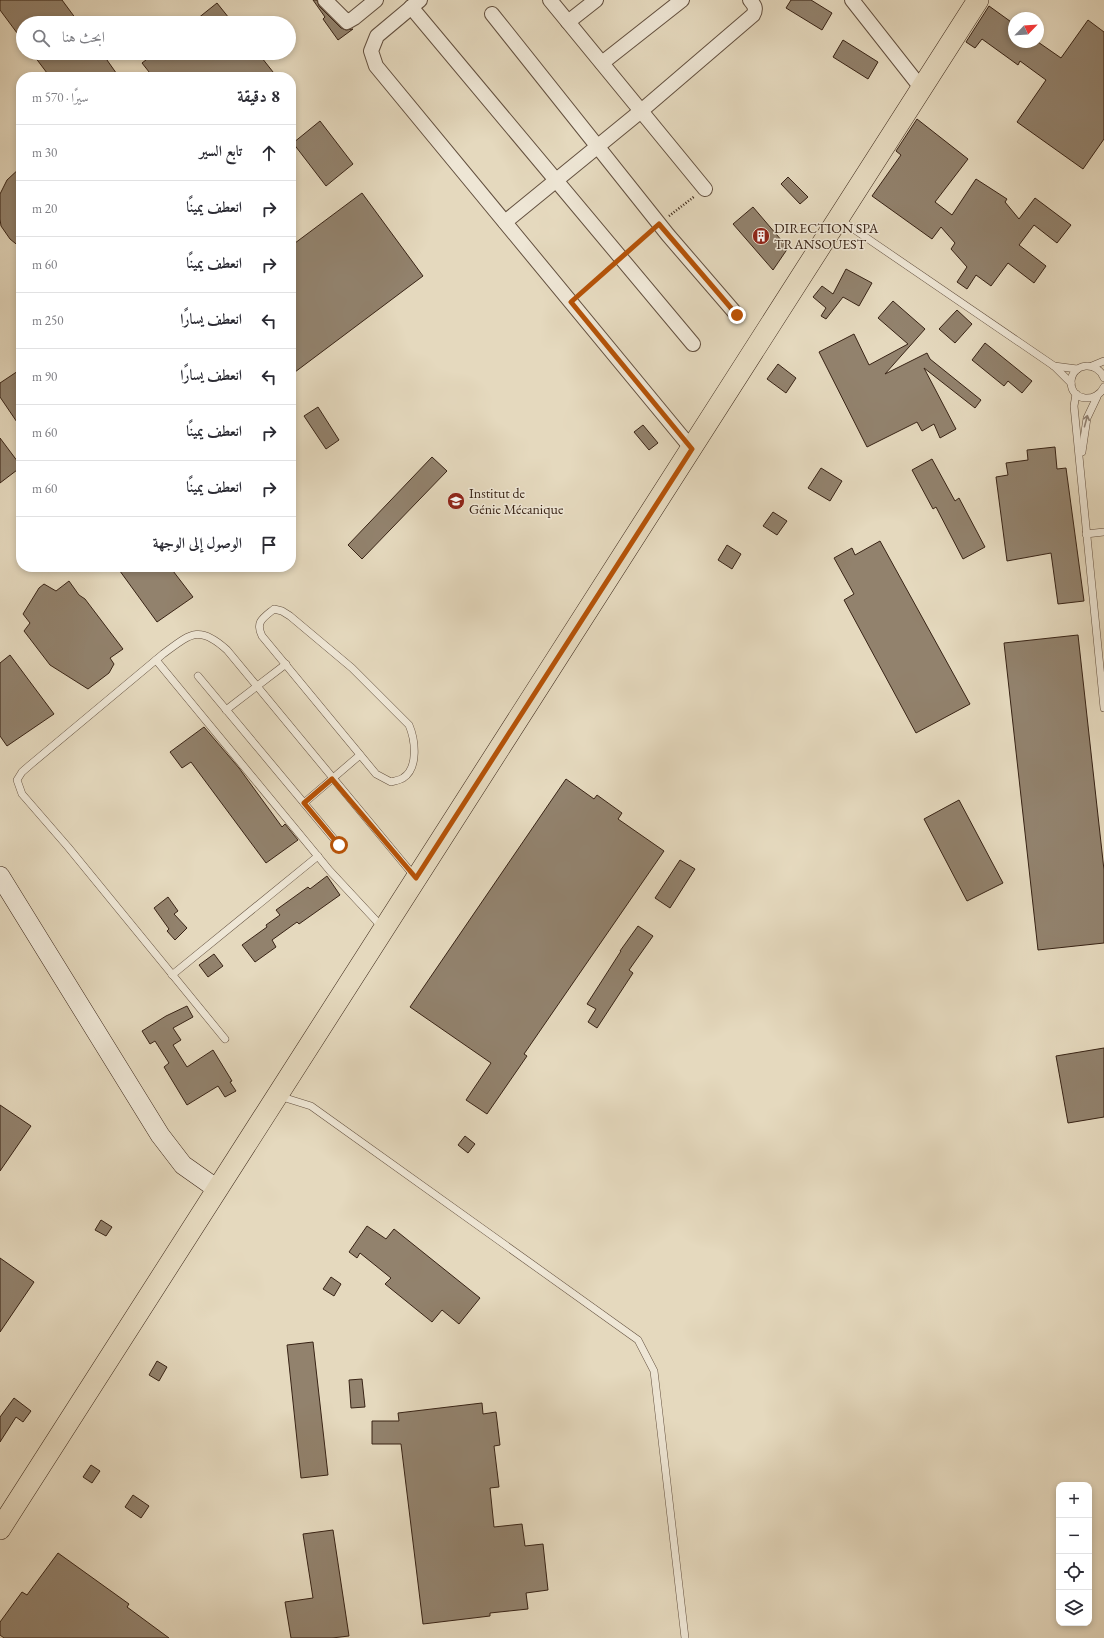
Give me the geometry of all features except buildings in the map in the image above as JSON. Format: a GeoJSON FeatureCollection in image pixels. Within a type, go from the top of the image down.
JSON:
{"type":"FeatureCollection","features":[{"type":"Feature","properties":{"kind":"main road"},"geometry":{"type":"LineString","coordinates":[[0,1529],[978,0]]}},
{"type":"Feature","properties":{"kind":"street"},"geometry":{"type":"LineString","coordinates":[[325,0],[347,22],[376,0]]}},
{"type":"Feature","properties":{"kind":"street"},"geometry":{"type":"LineString","coordinates":[[550,0],[704,189]]}},
{"type":"Feature","properties":{"kind":"street"},"geometry":{"type":"LineString","coordinates":[[568,22],[596,0]]}},
{"type":"Feature","properties":{"kind":"street"},"geometry":{"type":"LineString","coordinates":[[602,63],[682,0]]}},
{"type":"Feature","properties":{"kind":"street"},"geometry":{"type":"LineString","coordinates":[[505,222],[640,111],[753,15],[755,7],[750,0]]}},
{"type":"Feature","properties":{"kind":"street"},"geometry":{"type":"LineString","coordinates":[[852,0],[922,89]]}},
{"type":"Feature","properties":{"kind":"street"},"geometry":{"type":"LineString","coordinates":[[692,449],[376,66],[371,51],[377,36],[416,4],[556,180],[693,344]]}},
{"type":"Feature","properties":{"kind":"street"},"geometry":{"type":"LineString","coordinates":[[492,14],[659,224],[737,315]]}},
{"type":"Feature","properties":{"kind":"street"},"geometry":{"type":"LineString","coordinates":[[0,876],[160,1135],[183,1165],[217,1189]]}},
{"type":"Feature","properties":{"kind":"lane"},"geometry":{"type":"LineString","coordinates":[[839,219],[1054,366],[1071,383],[1076,394],[1074,406],[1080,474],[1104,708]]}},
{"type":"Feature","properties":{"kind":"lane"},"geometry":{"type":"LineString","coordinates":[[1071,383],[1072,378],[1082,366],[1092,366],[1104,361]]}},
{"type":"Feature","properties":{"kind":"lane"},"geometry":{"type":"LineString","coordinates":[[1054,366],[1078,369]]}},
{"type":"Feature","properties":{"kind":"lane"},"geometry":{"type":"LineString","coordinates":[[1092,366],[1101,372],[1104,378]]}},
{"type":"Feature","properties":{"kind":"lane"},"geometry":{"type":"LineString","coordinates":[[1080,474],[1087,418],[1097,397],[1104,387]]}},
{"type":"Feature","properties":{"kind":"lane"},"geometry":{"type":"LineString","coordinates":[[1076,394],[1086,399],[1097,397]]}},
{"type":"Feature","properties":{"kind":"lane"},"geometry":{"type":"LineString","coordinates":[[1086,534],[1104,532]]}},
{"type":"Feature","properties":{"kind":"lane"},"geometry":{"type":"LineString","coordinates":[[274,609],[282,611],[290,616],[352,668],[409,725],[414,735],[415,753],[410,771],[403,778],[391,782],[376,774],[286,664],[262,636],[259,630],[259,624],[264,617],[274,609]]}},
{"type":"Feature","properties":{"kind":"lane"},"geometry":{"type":"LineString","coordinates":[[225,1039],[68,847],[22,794],[17,780],[22,772],[30,765],[184,638],[193,634],[202,634],[216,640],[227,650],[332,779],[416,878]]}},
{"type":"Feature","properties":{"kind":"lane"},"geometry":{"type":"LineString","coordinates":[[156,660],[318,856],[384,929]]}},
{"type":"Feature","properties":{"kind":"lane"},"geometry":{"type":"LineString","coordinates":[[226,710],[286,664]]}},
{"type":"Feature","properties":{"kind":"lane"},"geometry":{"type":"LineString","coordinates":[[198,676],[339,845]]}},
{"type":"Feature","properties":{"kind":"lane"},"geometry":{"type":"LineString","coordinates":[[304,803],[360,755]]}},
{"type":"Feature","properties":{"kind":"lane"},"geometry":{"type":"LineString","coordinates":[[172,975],[318,856]]}},
{"type":"Feature","properties":{"kind":"lane"},"geometry":{"type":"LineString","coordinates":[[277,1095],[311,1106],[638,1340],[654,1371],[685,1638]]}},
{"type":"Feature","properties":{"kind":"path"},"geometry":{"type":"LineString","coordinates":[[571,302],[620,257],[704,189]]}},
{"type":"Feature","properties":{"kind":"place","name":"DIRECTION SPA TRANSOUEST"},"geometry":{"type":"Point","coordinates":[761,236]}},
{"type":"Feature","properties":{"kind":"place","name":"Institut de Génie Mécanique"},"geometry":{"type":"Point","coordinates":[456,501]}},
{"type":"Feature","properties":{"kind":"route"},"geometry":{"type":"LineString","coordinates":[[339,845],[304,803],[332,779],[416,878],[692,449],[571,302],[659,224],[737,315]]}}]}
